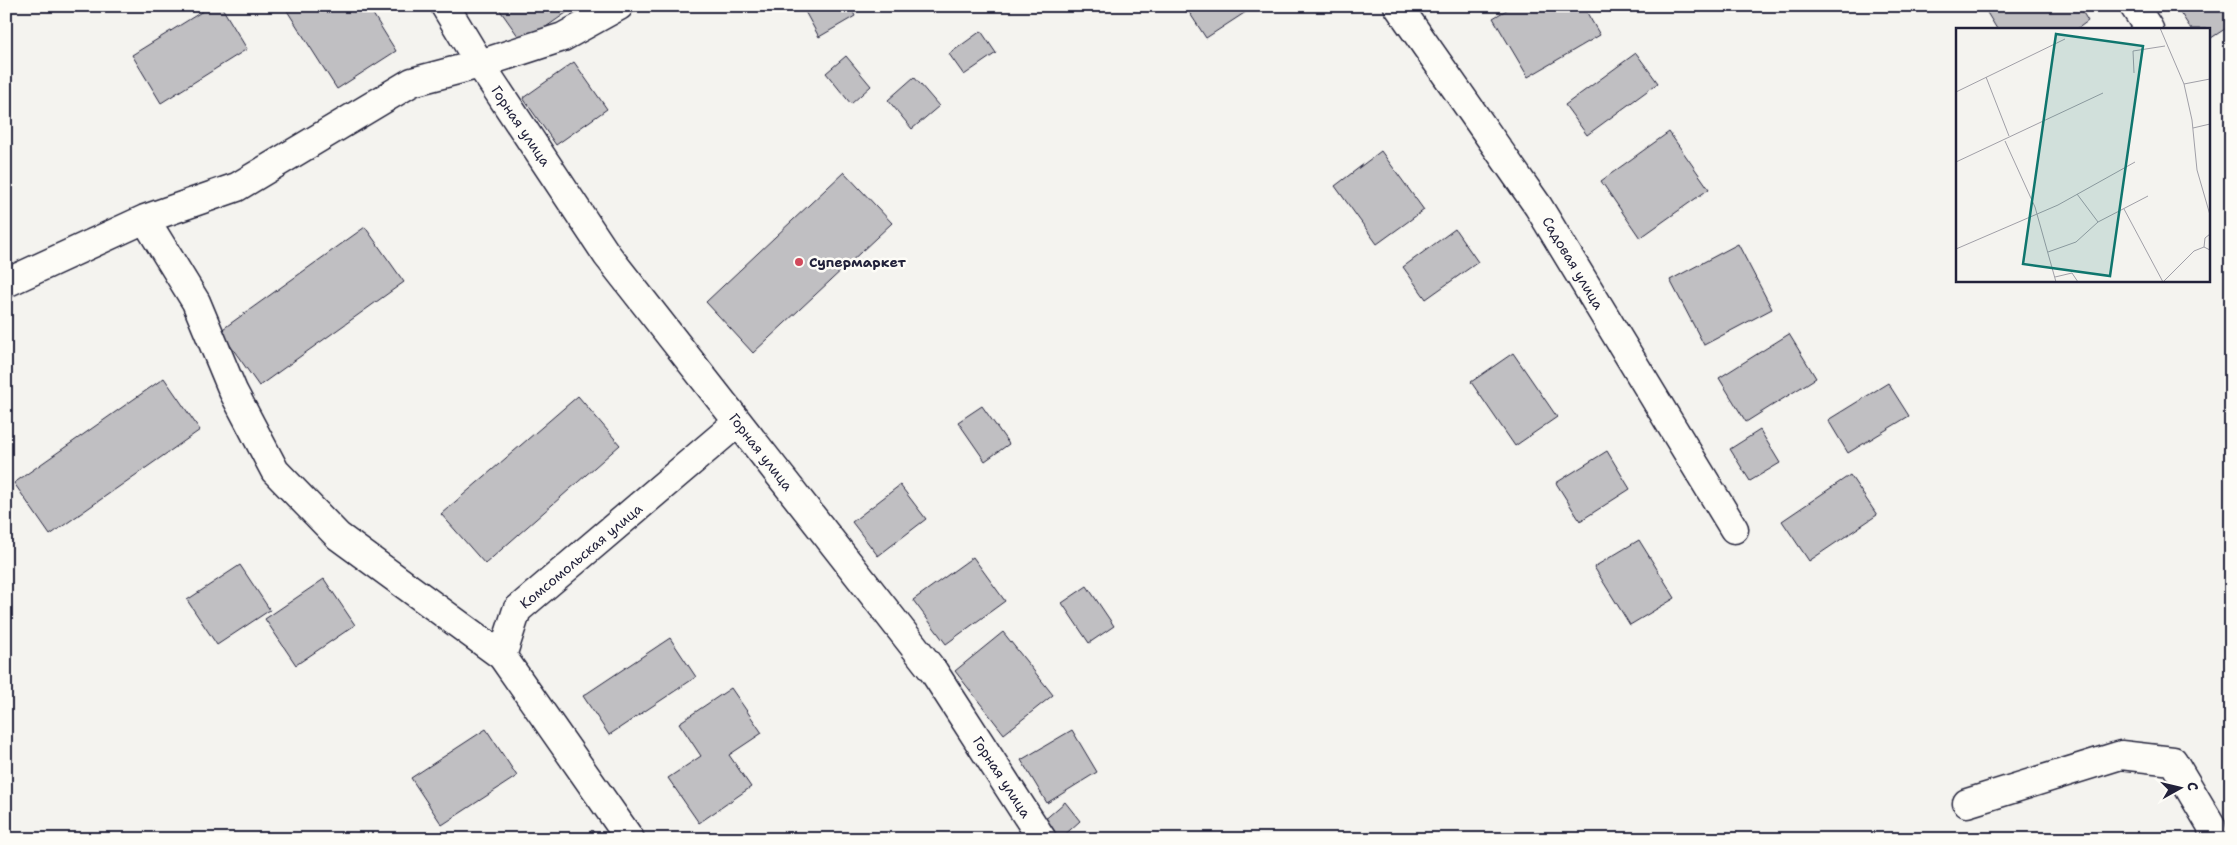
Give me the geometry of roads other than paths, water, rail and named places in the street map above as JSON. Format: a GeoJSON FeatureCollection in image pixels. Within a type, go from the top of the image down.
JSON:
{"type":"FeatureCollection","features":[{"type":"Feature","properties":{"kind":"street","name":"Горная улица"},"geometry":{"type":"LineString","coordinates":[[445,6],[480,64],[607,256],[934,672],[1042,839]]}},
{"type":"Feature","properties":{"kind":"street"},"geometry":{"type":"LineString","coordinates":[[6,283],[145,219],[237,187],[412,82],[480,64],[563,37],[619,6]]}},
{"type":"Feature","properties":{"kind":"street","name":"Садовая улица"},"geometry":{"type":"LineString","coordinates":[[1398,6],[1538,206],[1734,529]]}},
{"type":"Feature","properties":{"kind":"street"},"geometry":{"type":"LineString","coordinates":[[2134,6],[2148,28]]}},
{"type":"Feature","properties":{"kind":"street"},"geometry":{"type":"LineString","coordinates":[[145,219],[196,302],[233,391],[274,470],[338,536],[502,656],[630,839]]}},
{"type":"Feature","properties":{"kind":"street","name":"Комсомольская улица"},"geometry":{"type":"LineString","coordinates":[[502,656],[517,610],[738,422]]}},
{"type":"Feature","properties":{"kind":"street"},"geometry":{"type":"LineString","coordinates":[[1967,803],[2121,755],[2173,761],[2211,826],[2214,839]]}},
{"type":"Feature","properties":{"kind":"place","name":"Супермаркет"},"geometry":{"type":"Point","coordinates":[799,262]}}]}
